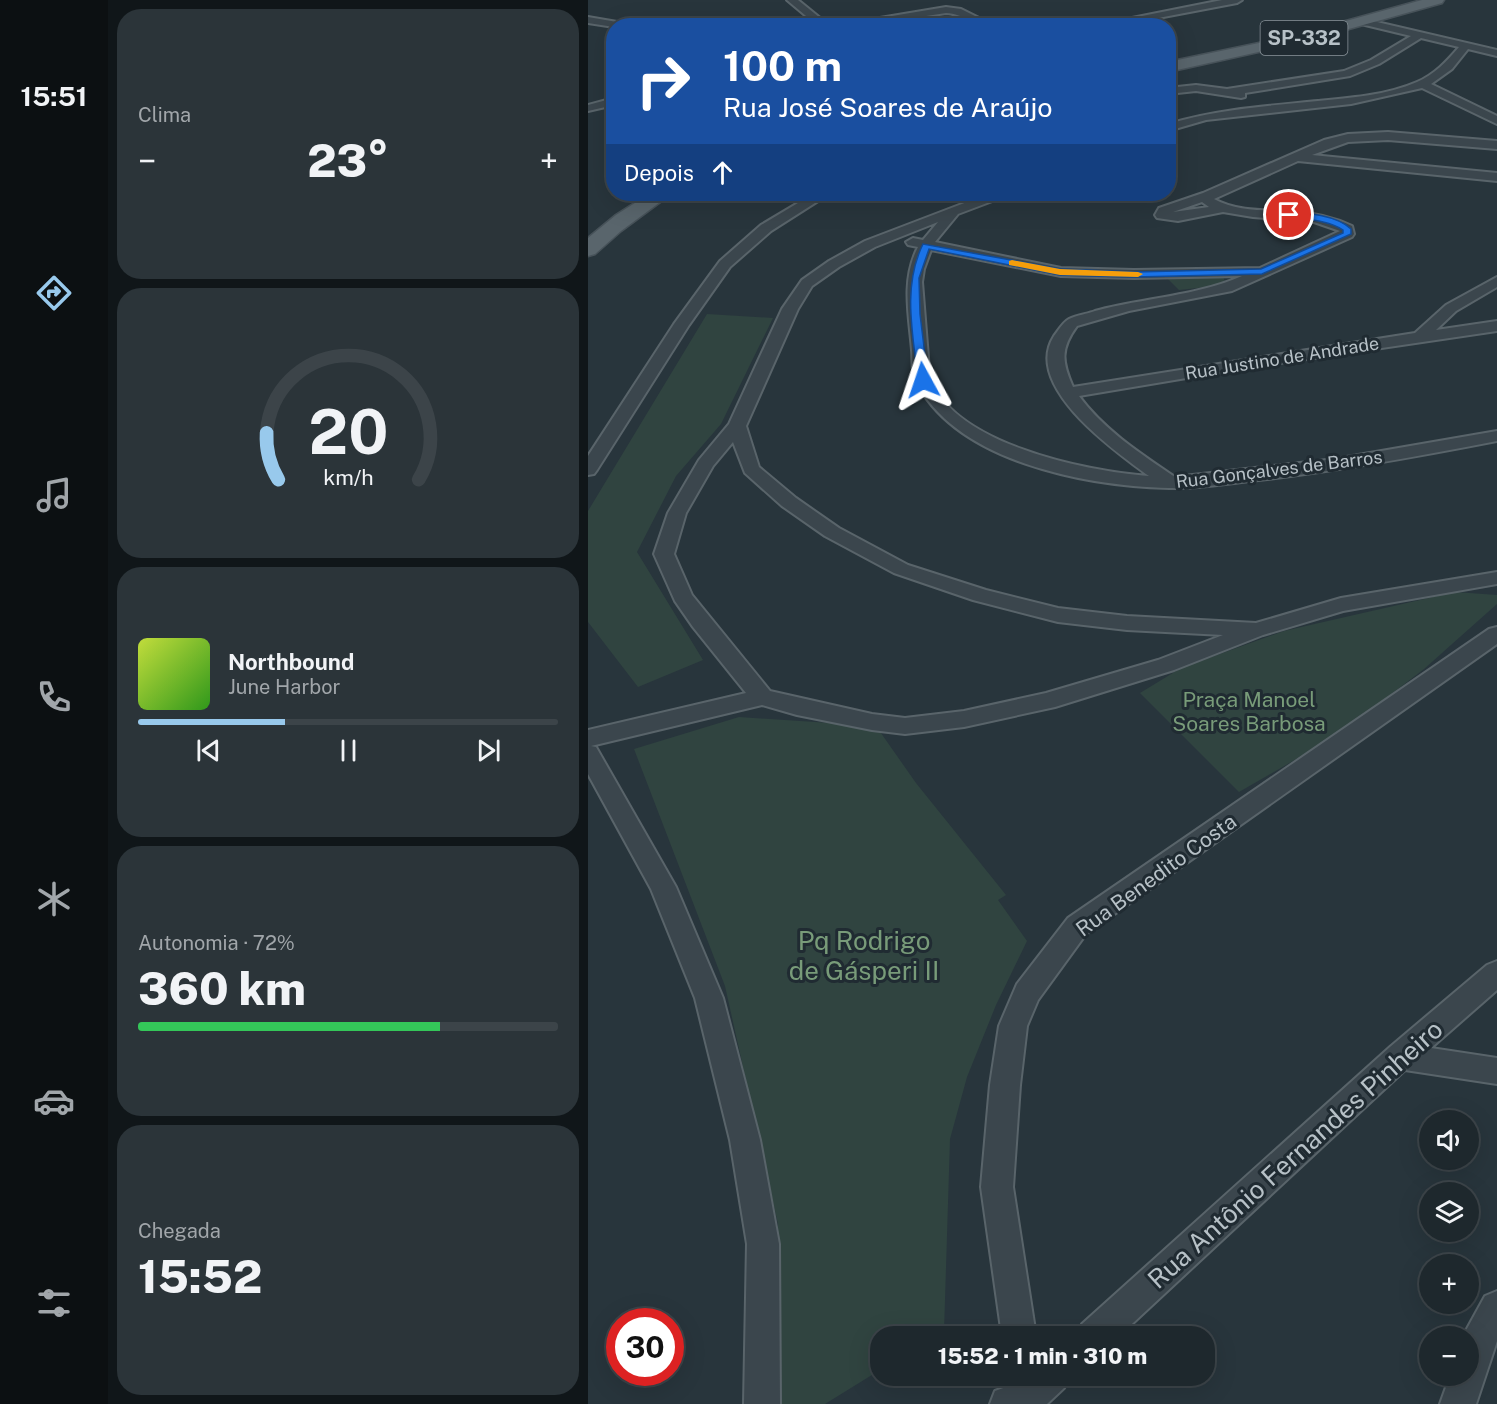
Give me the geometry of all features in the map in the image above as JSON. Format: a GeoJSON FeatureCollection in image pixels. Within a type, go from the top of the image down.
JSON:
{"type":"FeatureCollection","features":[{"type":"Feature","properties":{"kind":"main road","name":"SP-332"},"geometry":{"type":"LineString","coordinates":[[1176,59],[1302,30],[1398,0]]}},
{"type":"Feature","properties":{"kind":"main road","name":"SP-332"},"geometry":{"type":"LineString","coordinates":[[1176,66],[1228,56],[1364,22],[1437,0]]}},
{"type":"Feature","properties":{"kind":"main road"},"geometry":{"type":"LineString","coordinates":[[612,204],[618,201]]}},
{"type":"Feature","properties":{"kind":"main road"},"geometry":{"type":"LineString","coordinates":[[588,250],[635,210],[650,201]]}},
{"type":"Feature","properties":{"kind":"street"},"geometry":{"type":"LineString","coordinates":[[792,0],[815,18]]}},
{"type":"Feature","properties":{"kind":"street"},"geometry":{"type":"LineString","coordinates":[[952,10],[962,0]]}},
{"type":"Feature","properties":{"kind":"street"},"geometry":{"type":"LineString","coordinates":[[1140,18],[1237,0]]}},
{"type":"Feature","properties":{"kind":"street"},"geometry":{"type":"LineString","coordinates":[[894,18],[952,10],[971,18]]}},
{"type":"Feature","properties":{"kind":"street"},"geometry":{"type":"LineString","coordinates":[[588,20],[606,23]]}},
{"type":"Feature","properties":{"kind":"street"},"geometry":{"type":"LineString","coordinates":[[1364,22],[1497,53]]}},
{"type":"Feature","properties":{"kind":"street"},"geometry":{"type":"LineString","coordinates":[[588,28],[606,31]]}},
{"type":"Feature","properties":{"kind":"street"},"geometry":{"type":"LineString","coordinates":[[1228,92],[1346,74],[1375,62],[1421,34]]}},
{"type":"Feature","properties":{"kind":"street"},"geometry":{"type":"LineString","coordinates":[[1176,126],[1228,113],[1351,101],[1423,84],[1449,67],[1466,45]]}},
{"type":"Feature","properties":{"kind":"street"},"geometry":{"type":"LineString","coordinates":[[1423,84],[1497,121]]}},
{"type":"Feature","properties":{"kind":"street"},"geometry":{"type":"LineString","coordinates":[[1176,90],[1192,87],[1228,92],[1296,108]]}},
{"type":"Feature","properties":{"kind":"street"},"geometry":{"type":"LineString","coordinates":[[588,108],[606,102]]}},
{"type":"Feature","properties":{"kind":"street"},"geometry":{"type":"LineString","coordinates":[[1224,208],[1178,217],[1162,215],[1164,211],[1208,196],[1328,143],[1370,135],[1497,145]]}},
{"type":"Feature","properties":{"kind":"street"},"geometry":{"type":"LineString","coordinates":[[1297,157],[1497,177]]}},
{"type":"Feature","properties":{"kind":"street"},"geometry":{"type":"LineString","coordinates":[[1449,172],[1488,190]]}},
{"type":"Feature","properties":{"kind":"street"},"geometry":{"type":"LineString","coordinates":[[1171,483],[1116,443],[1082,411],[1067,393],[1056,364],[1056,350],[1072,323],[1127,307],[1227,288],[1347,234],[1347,229],[1341,225],[1311,217],[1224,208],[1209,203],[1206,200],[1208,196]]}},
{"type":"Feature","properties":{"kind":"street"},"geometry":{"type":"LineString","coordinates":[[588,470],[682,324],[725,264],[766,228],[808,201]]}},
{"type":"Feature","properties":{"kind":"street"},"geometry":{"type":"LineString","coordinates":[[762,697],[700,622],[682,596],[664,554],[677,513],[700,477],[705,464],[736,426],[790,309],[807,283],[834,264],[888,237],[980,201]]}},
{"type":"Feature","properties":{"kind":"street","name":"Rua Gonçalves de Barros"},"geometry":{"type":"LineString","coordinates":[[954,211],[926,246],[915,278],[915,314],[923,380],[936,401],[954,418],[984,440],[1020,457],[1108,478],[1171,483],[1266,474],[1383,457],[1497,436]]}},
{"type":"Feature","properties":{"kind":"street"},"geometry":{"type":"LineString","coordinates":[[888,237],[1060,272],[1153,274],[1262,272]]}},
{"type":"Feature","properties":{"kind":"street"},"geometry":{"type":"LineString","coordinates":[[1153,274],[1167,299]]}},
{"type":"Feature","properties":{"kind":"street"},"geometry":{"type":"LineString","coordinates":[[1421,336],[1451,308],[1497,281]]}},
{"type":"Feature","properties":{"kind":"street"},"geometry":{"type":"LineString","coordinates":[[1451,308],[1456,316],[1474,329]]}},
{"type":"Feature","properties":{"kind":"street","name":"Rua Justino de Andrade"},"geometry":{"type":"LineString","coordinates":[[1067,393],[1421,336],[1497,326]]}},
{"type":"Feature","properties":{"kind":"street"},"geometry":{"type":"LineString","coordinates":[[736,426],[751,469]]}},
{"type":"Feature","properties":{"kind":"street"},"geometry":{"type":"LineString","coordinates":[[705,464],[728,463],[751,469],[789,502],[832,532],[901,569],[980,595],[1058,615],[1127,624],[1256,630]]}},
{"type":"Feature","properties":{"kind":"street"},"geometry":{"type":"LineString","coordinates":[[588,738],[762,697],[797,707],[905,726],[964,719],[1047,701],[1120,680],[1256,630],[1341,605],[1497,578]]}},
{"type":"Feature","properties":{"kind":"street","name":"Rua Benedito Costa"},"geometry":{"type":"LineString","coordinates":[[1018,1326],[997,1187],[1005,1085],[1013,1026],[1028,993],[1077,926],[1497,634]]}},
{"type":"Feature","properties":{"kind":"street"},"geometry":{"type":"LineString","coordinates":[[588,753],[663,887],[709,998],[745,1140],[763,1244],[762,1404]]}},
{"type":"Feature","properties":{"kind":"street","name":"Rua Antônio Fernandes Pinheiro"},"geometry":{"type":"LineString","coordinates":[[1105,1326],[1400,1056],[1497,973]]}},
{"type":"Feature","properties":{"kind":"street"},"geometry":{"type":"LineString","coordinates":[[1400,1056],[1497,1071]]}},
{"type":"Feature","properties":{"kind":"street"},"geometry":{"type":"LineString","coordinates":[[1479,1339],[1497,1308]]}},
{"type":"Feature","properties":{"kind":"street"},"geometry":{"type":"LineString","coordinates":[[1458,1404],[1464,1386]]}},
{"type":"Feature","properties":{"kind":"green space"},"geometry":{"type":"Polygon","coordinates":[[[1222,273],[1226,285],[1179,290],[1166,277],[1222,273]]]}},
{"type":"Feature","properties":{"kind":"green space"},"geometry":{"type":"Polygon","coordinates":[[[707,314],[773,318],[721,424],[676,476],[637,552],[703,660],[638,687],[588,622],[588,511],[707,314]]]}},
{"type":"Feature","properties":{"kind":"green space","name":"Praça Manoel Soares Barbosa"},"geometry":{"type":"Polygon","coordinates":[[[1455,592],[1497,595],[1497,604],[1424,669],[1338,735],[1239,792],[1140,693],[1181,668],[1284,631],[1455,592]]]}},
{"type":"Feature","properties":{"kind":"green space","name":"Pq Rodrigo de Gásperi II"},"geometry":{"type":"Polygon","coordinates":[[[739,717],[876,726],[916,783],[1006,895],[998,900],[1027,941],[996,1005],[967,1077],[950,1139],[944,1326],[870,1326],[870,1376],[825,1404],[774,1404],[778,1224],[725,986],[634,749],[739,717]]]}},
{"type":"Feature","properties":{"kind":"slow traffic"},"geometry":{"type":"LineString","coordinates":[[1012,263],[1060,272],[1138,274]]}},
{"type":"Feature","properties":{"kind":"route"},"geometry":{"type":"LineString","coordinates":[[923,380],[915,314],[915,278],[926,246],[1060,272],[1100,274],[1262,272],[1347,234],[1347,229],[1327,220],[1289,215]]}}]}
